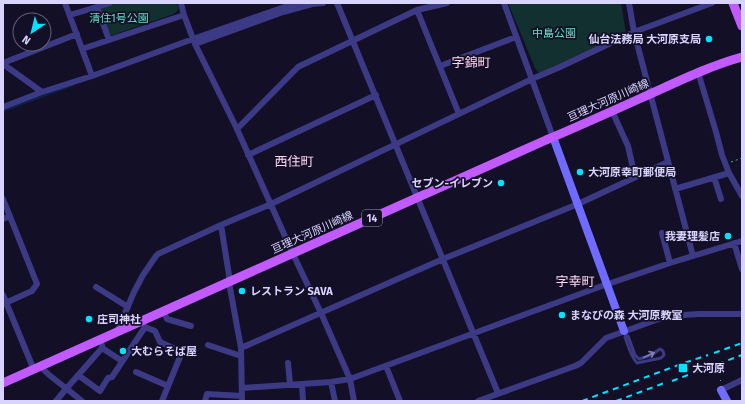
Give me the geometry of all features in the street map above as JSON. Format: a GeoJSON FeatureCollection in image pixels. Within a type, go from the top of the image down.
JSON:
{"type":"FeatureCollection","features":[{"type":"Feature","properties":{"kind":"main road"},"geometry":{"type":"LineString","coordinates":[[733,3],[742,26]]}},
{"type":"Feature","properties":{"kind":"main road","name":"亘理大河原川崎線"},"geometry":{"type":"LineString","coordinates":[[3,384],[38,368],[101,344],[117,332],[143,324],[163,311],[698,72],[742,57]]}},
{"type":"Feature","properties":{"kind":"street"},"geometry":{"type":"LineString","coordinates":[[65,3],[92,76]]}},
{"type":"Feature","properties":{"kind":"street"},"geometry":{"type":"LineString","coordinates":[[70,15],[110,3]]}},
{"type":"Feature","properties":{"kind":"street"},"geometry":{"type":"LineString","coordinates":[[181,3],[194,42],[322,313],[350,379],[354,401]]}},
{"type":"Feature","properties":{"kind":"street"},"geometry":{"type":"LineString","coordinates":[[3,107],[42,92],[194,42],[296,3]]}},
{"type":"Feature","properties":{"kind":"street"},"geometry":{"type":"LineString","coordinates":[[282,8],[323,3]]}},
{"type":"Feature","properties":{"kind":"street"},"geometry":{"type":"LineString","coordinates":[[337,3],[498,393]]}},
{"type":"Feature","properties":{"kind":"street"},"geometry":{"type":"LineString","coordinates":[[236,129],[298,67],[417,10],[447,3]]}},
{"type":"Feature","properties":{"kind":"street"},"geometry":{"type":"LineString","coordinates":[[504,3],[625,333]]}},
{"type":"Feature","properties":{"kind":"street"},"geometry":{"type":"LineString","coordinates":[[629,3],[634,32],[693,256]]}},
{"type":"Feature","properties":{"kind":"street"},"geometry":{"type":"LineString","coordinates":[[117,332],[143,275],[158,254],[271,204],[532,79],[634,32],[712,3]]}},
{"type":"Feature","properties":{"kind":"street"},"geometry":{"type":"LineString","coordinates":[[97,7],[109,40]]}},
{"type":"Feature","properties":{"kind":"street"},"geometry":{"type":"LineString","coordinates":[[417,10],[459,114]]}},
{"type":"Feature","properties":{"kind":"street"},"geometry":{"type":"LineString","coordinates":[[82,49],[184,15]]}},
{"type":"Feature","properties":{"kind":"street"},"geometry":{"type":"LineString","coordinates":[[3,63],[77,34]]}},
{"type":"Feature","properties":{"kind":"street"},"geometry":{"type":"LineString","coordinates":[[440,66],[516,37]]}},
{"type":"Feature","properties":{"kind":"street"},"geometry":{"type":"LineString","coordinates":[[3,63],[42,92]]}},
{"type":"Feature","properties":{"kind":"street"},"geometry":{"type":"LineString","coordinates":[[698,72],[725,164],[742,195]]}},
{"type":"Feature","properties":{"kind":"street"},"geometry":{"type":"LineString","coordinates":[[248,155],[376,95]]}},
{"type":"Feature","properties":{"kind":"street"},"geometry":{"type":"LineString","coordinates":[[612,111],[628,146],[635,177]]}},
{"type":"Feature","properties":{"kind":"street"},"geometry":{"type":"LineString","coordinates":[[241,348],[443,259],[578,204],[668,162]]}},
{"type":"Feature","properties":{"kind":"street"},"geometry":{"type":"LineString","coordinates":[[675,188],[729,173]]}},
{"type":"Feature","properties":{"kind":"street"},"geometry":{"type":"LineString","coordinates":[[714,177],[721,199]]}},
{"type":"Feature","properties":{"kind":"street"},"geometry":{"type":"LineString","coordinates":[[3,199],[37,284],[32,291],[5,303]]}},
{"type":"Feature","properties":{"kind":"street"},"geometry":{"type":"LineString","coordinates":[[3,219],[10,216]]}},
{"type":"Feature","properties":{"kind":"street"},"geometry":{"type":"LineString","coordinates":[[205,401],[207,394],[242,398],[242,356],[221,225]]}},
{"type":"Feature","properties":{"kind":"street"},"geometry":{"type":"LineString","coordinates":[[662,233],[670,263]]}},
{"type":"Feature","properties":{"kind":"street"},"geometry":{"type":"LineString","coordinates":[[242,388],[331,382],[350,379],[607,284],[742,241]]}},
{"type":"Feature","properties":{"kind":"street"},"geometry":{"type":"LineString","coordinates":[[734,243],[742,269]]}},
{"type":"Feature","properties":{"kind":"street"},"geometry":{"type":"LineString","coordinates":[[96,287],[128,307]]}},
{"type":"Feature","properties":{"kind":"street"},"geometry":{"type":"LineString","coordinates":[[3,295],[5,303],[38,368],[82,401]]}},
{"type":"Feature","properties":{"kind":"street"},"geometry":{"type":"LineString","coordinates":[[163,311],[167,319],[191,326]]}},
{"type":"Feature","properties":{"kind":"street"},"geometry":{"type":"LineString","coordinates":[[478,401],[576,366],[606,338],[625,333],[667,316],[742,314]]}},
{"type":"Feature","properties":{"kind":"street"},"geometry":{"type":"LineString","coordinates":[[78,375],[100,391],[108,378],[112,377],[143,324],[155,331],[160,342],[182,352],[162,401]]}},
{"type":"Feature","properties":{"kind":"street"},"geometry":{"type":"LineString","coordinates":[[56,401],[101,344],[122,361]]}},
{"type":"Feature","properties":{"kind":"street"},"geometry":{"type":"LineString","coordinates":[[208,346],[242,356]]}},
{"type":"Feature","properties":{"kind":"street"},"geometry":{"type":"LineString","coordinates":[[288,363],[290,384]]}},
{"type":"Feature","properties":{"kind":"street"},"geometry":{"type":"LineString","coordinates":[[386,366],[400,401]]}},
{"type":"Feature","properties":{"kind":"street"},"geometry":{"type":"LineString","coordinates":[[136,372],[168,386]]}},
{"type":"Feature","properties":{"kind":"street"},"geometry":{"type":"LineString","coordinates":[[727,401],[721,384],[742,380]]}},
{"type":"Feature","properties":{"kind":"street"},"geometry":{"type":"LineString","coordinates":[[331,382],[334,401]]}},
{"type":"Feature","properties":{"kind":"street"},"geometry":{"type":"LineString","coordinates":[[302,384],[303,401]]}},
{"type":"Feature","properties":{"kind":"lane"},"geometry":{"type":"LineString","coordinates":[[625,333],[628,336],[635,355],[639,359],[652,355],[660,349],[663,351],[664,355],[661,358],[637,363],[633,357],[625,337],[625,333]]}},
{"type":"Feature","properties":{"kind":"path"},"geometry":{"type":"LineString","coordinates":[[725,164],[742,158]]}},
{"type":"Feature","properties":{"kind":"green space","name":"清住1号公園"},"geometry":{"type":"Polygon","coordinates":[[[118,3],[177,3],[179,9],[174,14],[110,36],[100,11],[101,8],[118,3]]]}},
{"type":"Feature","properties":{"kind":"green space","name":"中島公園"},"geometry":{"type":"Polygon","coordinates":[[[508,3],[621,3],[626,34],[540,74],[535,68],[508,3]]]}},
{"type":"Feature","properties":{"kind":"waterway"},"geometry":{"type":"LineString","coordinates":[[297,5],[303,3]]}},
{"type":"Feature","properties":{"kind":"waterway"},"geometry":{"type":"LineString","coordinates":[[3,111],[73,85]]}},
{"type":"Feature","properties":{"kind":"railway"},"geometry":{"type":"LineString","coordinates":[[714,353],[742,343]]}},
{"type":"Feature","properties":{"kind":"railway"},"geometry":{"type":"LineString","coordinates":[[582,401],[708,355]]}},
{"type":"Feature","properties":{"kind":"railway"},"geometry":{"type":"LineString","coordinates":[[718,364],[742,355]]}},
{"type":"Feature","properties":{"kind":"railway"},"geometry":{"type":"LineString","coordinates":[[672,381],[712,366]]}},
{"type":"Feature","properties":{"kind":"railway"},"geometry":{"type":"LineString","coordinates":[[616,401],[667,382]]}},
{"type":"Feature","properties":{"kind":"place","name":"仙台法務局 大河原支局"},"geometry":{"type":"Point","coordinates":[709,39]}},
{"type":"Feature","properties":{"kind":"place","name":"大河原幸町郵便局"},"geometry":{"type":"Point","coordinates":[580,172]}},
{"type":"Feature","properties":{"kind":"place","name":"セブン-イレブン"},"geometry":{"type":"Point","coordinates":[501,183]}},
{"type":"Feature","properties":{"kind":"place","name":"我妻理髪店"},"geometry":{"type":"Point","coordinates":[728,236]}},
{"type":"Feature","properties":{"kind":"place","name":"レストラン SAVA"},"geometry":{"type":"Point","coordinates":[242,291]}},
{"type":"Feature","properties":{"kind":"place","name":"まなびの森 大河原教室"},"geometry":{"type":"Point","coordinates":[562,315]}},
{"type":"Feature","properties":{"kind":"place","name":"庄司神社"},"geometry":{"type":"Point","coordinates":[89,319]}},
{"type":"Feature","properties":{"kind":"place","name":"大むらそば屋"},"geometry":{"type":"Point","coordinates":[123,351]}},
{"type":"Feature","properties":{"kind":"place","name":"大河原"},"geometry":{"type":"Point","coordinates":[683,368]}},
{"type":"Feature","properties":{"kind":"district","name":"字錦町"},"geometry":{"type":"Point","coordinates":[471,62]}},
{"type":"Feature","properties":{"kind":"district","name":"西住町"},"geometry":{"type":"Point","coordinates":[294,161]}},
{"type":"Feature","properties":{"kind":"district","name":"字幸町"},"geometry":{"type":"Point","coordinates":[575,281]}}]}
